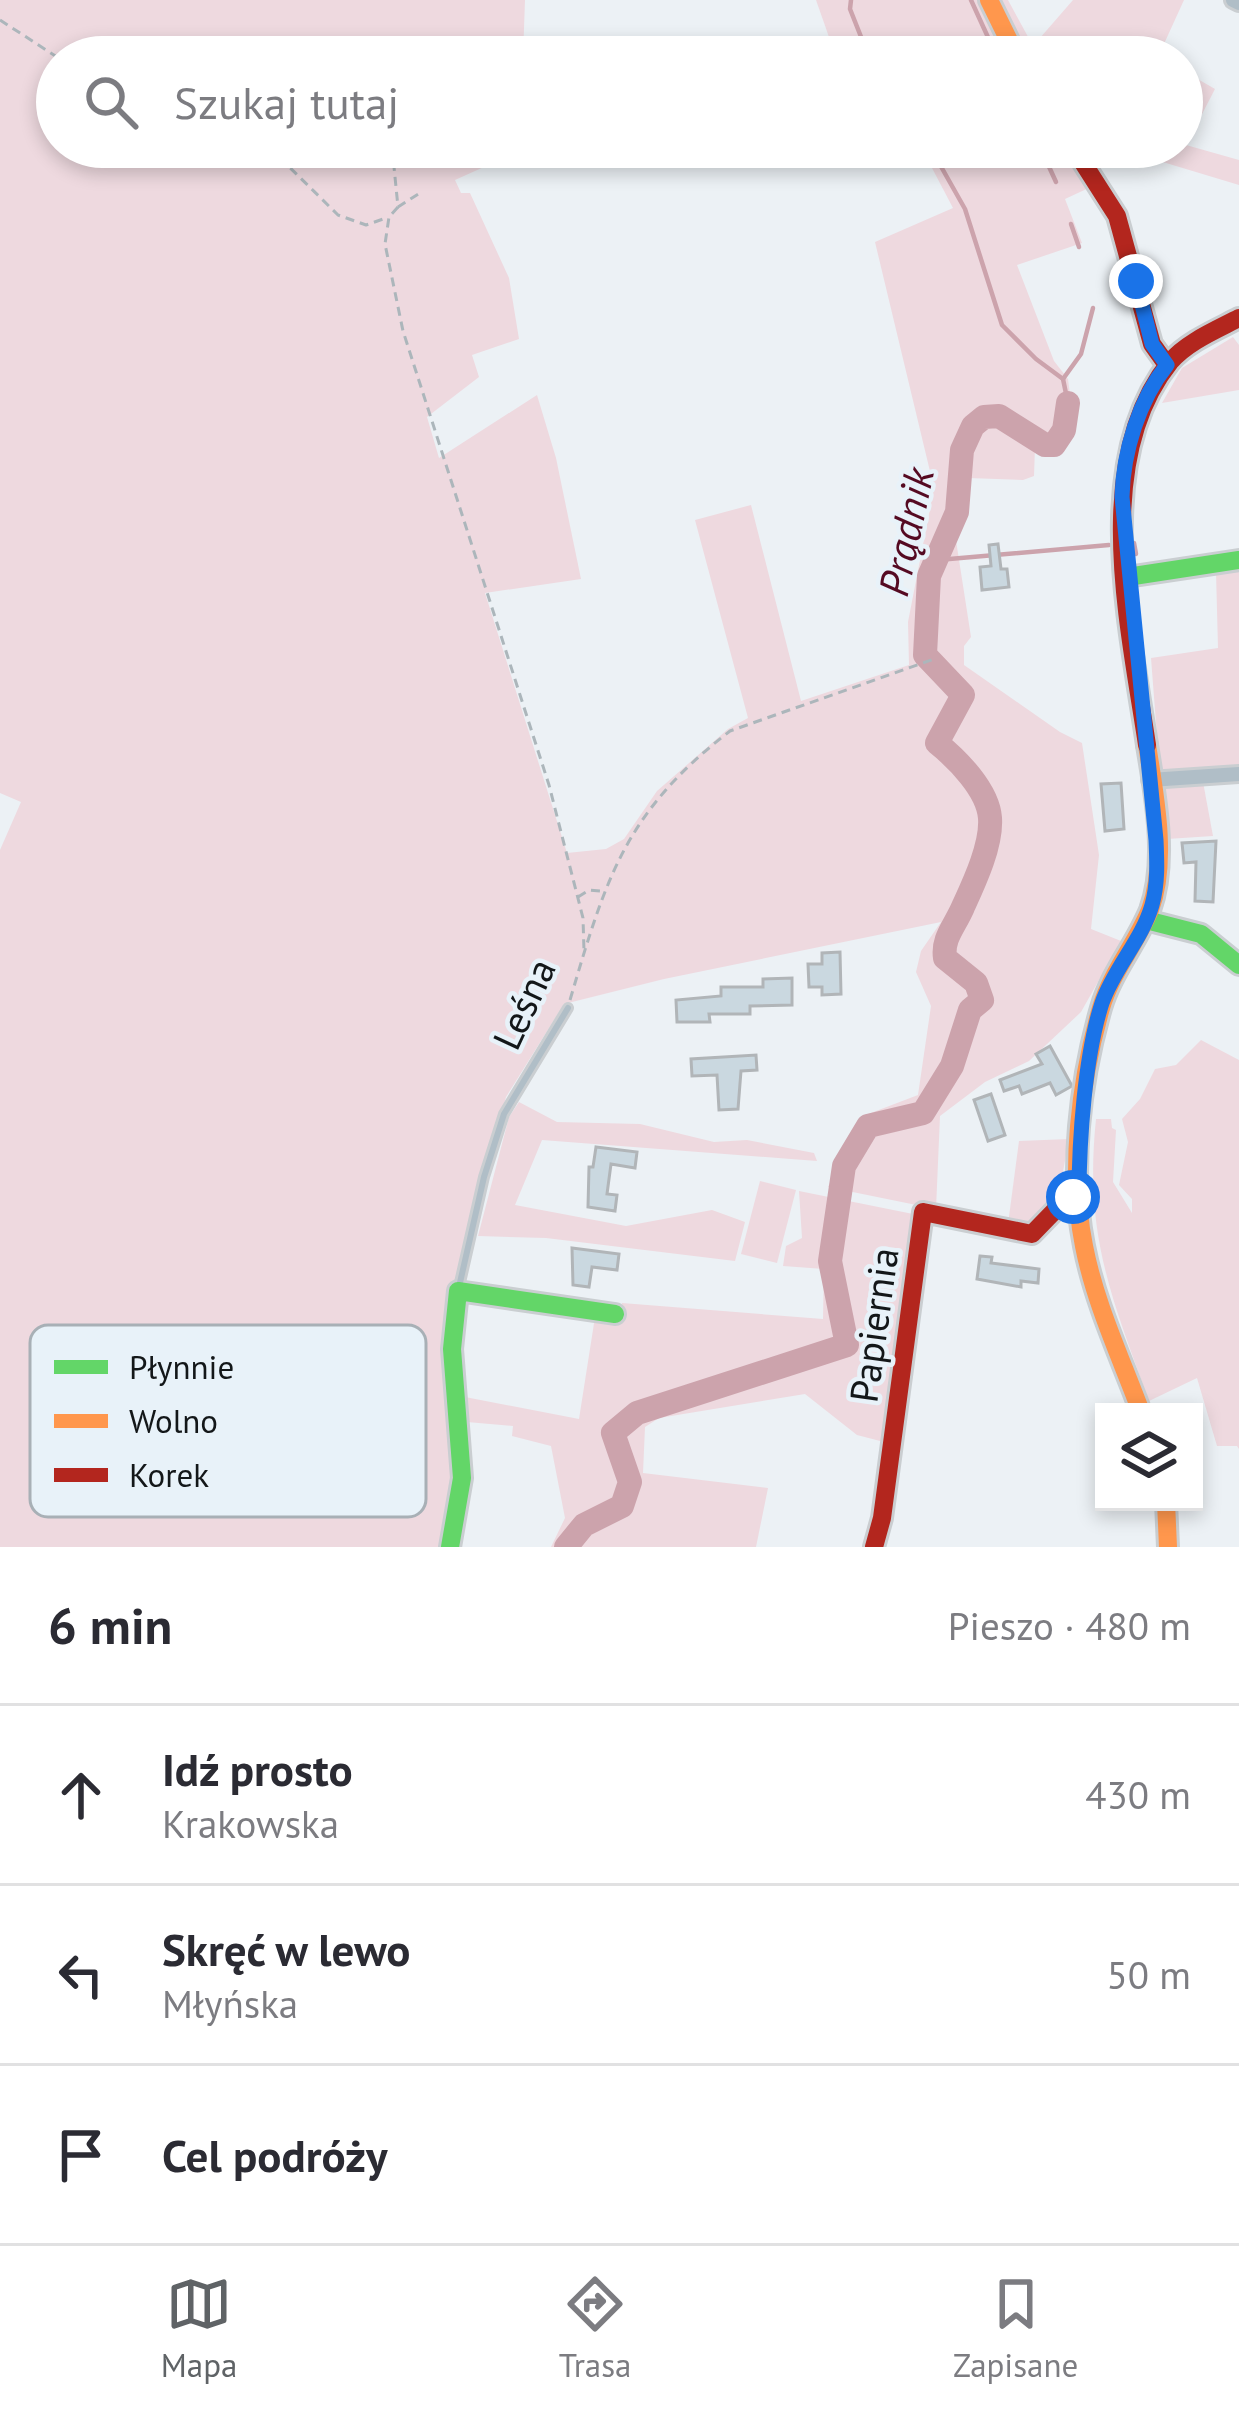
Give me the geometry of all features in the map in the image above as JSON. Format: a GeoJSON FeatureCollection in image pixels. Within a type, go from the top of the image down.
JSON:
{"type":"FeatureCollection","features":[{"type":"Feature","properties":{"kind":"street"},"geometry":{"type":"LineString","coordinates":[[989,0],[1007,36]]}},
{"type":"Feature","properties":{"kind":"street"},"geometry":{"type":"LineString","coordinates":[[1086,168],[1117,216],[1152,344],[1167,365]]}},
{"type":"Feature","properties":{"kind":"street"},"geometry":{"type":"LineString","coordinates":[[1138,1403],[1083,1244],[1079,1196],[1100,1010],[1146,920],[1157,865],[1122,521],[1125,464],[1147,398],[1167,365],[1239,318]]}},
{"type":"Feature","properties":{"kind":"street"},"geometry":{"type":"LineString","coordinates":[[1127,577],[1239,560]]}},
{"type":"Feature","properties":{"kind":"street"},"geometry":{"type":"LineString","coordinates":[[1150,780],[1239,774]]}},
{"type":"Feature","properties":{"kind":"street"},"geometry":{"type":"LineString","coordinates":[[1146,920],[1201,934],[1239,965]]}},
{"type":"Feature","properties":{"kind":"street","name":"Papiernia"},"geometry":{"type":"LineString","coordinates":[[874,1547],[882,1518],[923,1212],[1032,1234],[1064,1201],[1079,1196]]}},
{"type":"Feature","properties":{"kind":"street"},"geometry":{"type":"LineString","coordinates":[[458,1291],[614,1314]]}},
{"type":"Feature","properties":{"kind":"street","name":"Leśna"},"geometry":{"type":"LineString","coordinates":[[450,1547],[462,1478],[452,1349],[458,1291]]}},
{"type":"Feature","properties":{"kind":"street"},"geometry":{"type":"LineString","coordinates":[[1166,1511],[1168,1547]]}},
{"type":"Feature","properties":{"kind":"lane","name":"Leśna"},"geometry":{"type":"LineString","coordinates":[[458,1291],[499,1126],[568,1007]]}},
{"type":"Feature","properties":{"kind":"path"},"geometry":{"type":"LineString","coordinates":[[0,20],[36,43]]}},
{"type":"Feature","properties":{"kind":"path"},"geometry":{"type":"LineString","coordinates":[[290,168],[338,215],[366,225],[389,217],[420,193]]}},
{"type":"Feature","properties":{"kind":"path"},"geometry":{"type":"LineString","coordinates":[[394,168],[398,207]]}},
{"type":"Feature","properties":{"kind":"path"},"geometry":{"type":"LineString","coordinates":[[389,217],[385,244],[403,331],[549,785],[578,897],[584,951]]}},
{"type":"Feature","properties":{"kind":"path","name":"Leśna"},"geometry":{"type":"LineString","coordinates":[[568,1007],[603,892],[637,823],[667,789],[730,731],[934,659]]}},
{"type":"Feature","properties":{"kind":"path"},"geometry":{"type":"LineString","coordinates":[[578,897],[589,890],[603,892]]}},
{"type":"Feature","properties":{"kind":"shaded area"},"geometry":{"type":"Polygon","coordinates":[[[0,0],[525,0],[524,36],[36,36],[36,168],[482,168],[455,180],[461,193],[470,193],[509,278],[519,339],[472,355],[479,377],[427,417],[439,458],[537,395],[556,458],[581,579],[485,593],[567,853],[606,849],[624,839],[657,791],[728,729],[748,718],[695,520],[751,505],[801,701],[909,665],[908,622],[934,488],[875,242],[953,208],[932,168],[1080,168],[1093,186],[1065,199],[1082,243],[1017,265],[1054,361],[1068,379],[1072,410],[1066,441],[1057,454],[1035,447],[1034,476],[1023,480],[968,478],[955,534],[971,637],[964,646],[964,665],[1082,743],[1099,855],[1091,929],[1121,941],[1081,1012],[1029,1061],[985,1082],[940,1116],[936,1209],[828,1187],[863,1116],[918,1095],[931,1006],[916,972],[921,951],[941,922],[564,1004],[506,1097],[454,1285],[454,1500],[444,1547],[0,1547],[0,850],[21,802],[0,793],[0,0]]]}},
{"type":"Feature","properties":{"kind":"shaded area"},"geometry":{"type":"Polygon","coordinates":[[[816,0],[981,0],[1000,36],[829,36],[816,0]]]}},
{"type":"Feature","properties":{"kind":"shaded area"},"geometry":{"type":"Polygon","coordinates":[[[999,0],[1008,0],[1028,36],[1017,36],[999,0]]]}},
{"type":"Feature","properties":{"kind":"shaded area"},"geometry":{"type":"Polygon","coordinates":[[[1073,0],[1184,0],[1168,36],[1042,36],[1073,0]]]}},
{"type":"Feature","properties":{"kind":"shaded area"},"geometry":{"type":"Polygon","coordinates":[[[1203,82],[1215,89],[1203,112],[1203,82]]]}},
{"type":"Feature","properties":{"kind":"shaded area"},"geometry":{"type":"Polygon","coordinates":[[[1203,150],[1239,160],[1239,185],[1183,168],[1203,168],[1203,150]]]}},
{"type":"Feature","properties":{"kind":"shaded area"},"geometry":{"type":"Polygon","coordinates":[[[1233,337],[1239,345],[1239,390],[1162,403],[1182,368],[1233,337]]]}},
{"type":"Feature","properties":{"kind":"shaded area"},"geometry":{"type":"Polygon","coordinates":[[[1239,569],[1239,769],[1160,775],[1151,658],[1218,648],[1216,572],[1239,569]]]}},
{"type":"Feature","properties":{"kind":"shaded area"},"geometry":{"type":"Polygon","coordinates":[[[1203,782],[1213,836],[1167,839],[1161,783],[1203,782]]]}},
{"type":"Feature","properties":{"kind":"shaded area"},"geometry":{"type":"Polygon","coordinates":[[[1201,1040],[1239,1060],[1239,1449],[1217,1446],[1197,1378],[1149,1401],[1112,1296],[1097,1231],[1096,1119],[1111,1119],[1116,1130],[1113,1182],[1132,1213],[1132,1199],[1119,1185],[1128,1142],[1122,1119],[1140,1099],[1155,1069],[1176,1065],[1201,1040]]]}},
{"type":"Feature","properties":{"kind":"shaded area"},"geometry":{"type":"Polygon","coordinates":[[[519,1102],[557,1122],[640,1124],[714,1142],[747,1140],[814,1153],[817,1161],[542,1140],[515,1205],[626,1226],[712,1210],[745,1222],[735,1261],[546,1238],[478,1236],[509,1117],[519,1102]]]}},
{"type":"Feature","properties":{"kind":"shaded area"},"geometry":{"type":"Polygon","coordinates":[[[1069,1139],[1061,1182],[1032,1224],[1008,1224],[1019,1141],[1069,1139]]]}},
{"type":"Feature","properties":{"kind":"shaded area"},"geometry":{"type":"Polygon","coordinates":[[[760,1181],[796,1190],[777,1263],[741,1254],[760,1181]]]}},
{"type":"Feature","properties":{"kind":"shaded area"},"geometry":{"type":"Polygon","coordinates":[[[799,1191],[918,1215],[884,1442],[857,1435],[805,1394],[659,1418],[645,1427],[643,1473],[768,1488],[756,1547],[551,1547],[565,1518],[551,1446],[512,1436],[513,1426],[467,1422],[465,1397],[579,1419],[595,1317],[620,1320],[622,1303],[823,1319],[824,1269],[783,1266],[786,1246],[802,1238],[799,1191]]]}},
{"type":"Feature","properties":{"kind":"building"},"geometry":{"type":"Polygon","coordinates":[[[998,544],[1009,587],[982,590],[980,567],[991,566],[989,545],[998,544]]]}},
{"type":"Feature","properties":{"kind":"building"},"geometry":{"type":"Polygon","coordinates":[[[1121,783],[1124,829],[1105,831],[1101,784],[1121,783]]]}},
{"type":"Feature","properties":{"kind":"building"},"geometry":{"type":"Polygon","coordinates":[[[1216,841],[1213,902],[1195,901],[1196,862],[1184,863],[1182,843],[1216,841]]]}},
{"type":"Feature","properties":{"kind":"building"},"geometry":{"type":"Polygon","coordinates":[[[840,952],[841,994],[822,995],[822,987],[809,987],[808,964],[822,964],[822,953],[840,952]]]}},
{"type":"Feature","properties":{"kind":"building"},"geometry":{"type":"Polygon","coordinates":[[[792,978],[792,1005],[750,1006],[750,1014],[709,1014],[710,1022],[677,1022],[676,1000],[721,996],[721,987],[763,987],[763,979],[792,978]]]}},
{"type":"Feature","properties":{"kind":"building"},"geometry":{"type":"Polygon","coordinates":[[[1050,1046],[1072,1086],[1056,1095],[1050,1083],[1022,1094],[1019,1086],[1004,1091],[1000,1080],[1042,1064],[1036,1054],[1050,1046]]]}},
{"type":"Feature","properties":{"kind":"building"},"geometry":{"type":"Polygon","coordinates":[[[756,1055],[757,1070],[741,1071],[738,1109],[719,1110],[717,1075],[692,1076],[691,1059],[756,1055]]]}},
{"type":"Feature","properties":{"kind":"building"},"geometry":{"type":"Polygon","coordinates":[[[991,1094],[1005,1135],[988,1141],[974,1100],[991,1094]]]}},
{"type":"Feature","properties":{"kind":"building"},"geometry":{"type":"Polygon","coordinates":[[[596,1147],[637,1152],[635,1168],[611,1164],[607,1194],[617,1195],[615,1211],[588,1207],[589,1167],[593,1167],[596,1147]]]}},
{"type":"Feature","properties":{"kind":"building"},"geometry":{"type":"Polygon","coordinates":[[[572,1248],[619,1254],[617,1270],[592,1267],[589,1287],[573,1285],[572,1248]]]}},
{"type":"Feature","properties":{"kind":"building"},"geometry":{"type":"Polygon","coordinates":[[[980,1256],[992,1257],[991,1263],[1039,1269],[1038,1283],[1021,1281],[1021,1287],[977,1279],[980,1256]]]}},
{"type":"Feature","properties":{"kind":"waterway","name":"Prądnik"},"geometry":{"type":"LineString","coordinates":[[851,0],[861,36]]}},
{"type":"Feature","properties":{"kind":"waterway"},"geometry":{"type":"LineString","coordinates":[[971,0],[987,36]]}},
{"type":"Feature","properties":{"kind":"waterway","name":"Prądnik"},"geometry":{"type":"LineString","coordinates":[[942,168],[965,209],[1002,325],[1063,379],[1068,403]]}},
{"type":"Feature","properties":{"kind":"waterway"},"geometry":{"type":"LineString","coordinates":[[1050,168],[1056,182]]}},
{"type":"Feature","properties":{"kind":"waterway"},"geometry":{"type":"LineString","coordinates":[[1071,224],[1079,247]]}},
{"type":"Feature","properties":{"kind":"waterway"},"geometry":{"type":"LineString","coordinates":[[1063,379],[1081,354],[1093,308]]}},
{"type":"Feature","properties":{"kind":"waterway","name":"Prądnik"},"geometry":{"type":"LineString","coordinates":[[566,1547],[584,1525],[622,1506],[630,1482],[613,1433],[637,1413],[847,1345],[830,1261],[844,1166],[868,1126],[923,1113],[952,1066],[970,1010],[982,1000],[976,983],[945,958],[947,938],[985,852],[990,818],[978,786],[937,743],[963,695],[925,655],[929,576],[957,512],[962,450],[973,426],[984,417],[999,416],[1045,445],[1054,445],[1064,430],[1068,403]]}},
{"type":"Feature","properties":{"kind":"waterway"},"geometry":{"type":"LineString","coordinates":[[1134,543],[1136,554]]}},
{"type":"Feature","properties":{"kind":"waterway"},"geometry":{"type":"LineString","coordinates":[[938,560],[1109,545]]}},
{"type":"Feature","properties":{"kind":"traffic: fast"},"geometry":{"type":"LineString","coordinates":[[1127,577],[1239,560]]}},
{"type":"Feature","properties":{"kind":"traffic: fast"},"geometry":{"type":"LineString","coordinates":[[1146,920],[1201,934],[1239,965]]}},
{"type":"Feature","properties":{"kind":"traffic: fast"},"geometry":{"type":"LineString","coordinates":[[450,1547],[462,1478],[452,1349],[458,1291],[615,1314]]}},
{"type":"Feature","properties":{"kind":"traffic: slow"},"geometry":{"type":"LineString","coordinates":[[989,0],[1007,36]]}},
{"type":"Feature","properties":{"kind":"traffic: slow"},"geometry":{"type":"LineString","coordinates":[[1138,1403],[1089,1267],[1080,1218],[1077,1157],[1082,1096],[1101,1008],[1155,891],[1158,828],[1147,745]]}},
{"type":"Feature","properties":{"kind":"traffic: slow"},"geometry":{"type":"LineString","coordinates":[[1166,1511],[1168,1547]]}},
{"type":"Feature","properties":{"kind":"traffic: jam"},"geometry":{"type":"LineString","coordinates":[[1086,168],[1117,216],[1152,344],[1167,365]]}},
{"type":"Feature","properties":{"kind":"traffic: jam"},"geometry":{"type":"LineString","coordinates":[[1147,745],[1122,547],[1130,447],[1145,402],[1170,362],[1193,342],[1239,318]]}},
{"type":"Feature","properties":{"kind":"traffic: jam"},"geometry":{"type":"LineString","coordinates":[[874,1547],[882,1518],[923,1212],[1032,1234],[1064,1201],[1079,1196]]}},
{"type":"Feature","properties":{"kind":"route"},"geometry":{"type":"LineString","coordinates":[[1073,1197],[1079,1196],[1100,1010],[1146,920],[1156,883],[1156,840],[1122,497],[1130,444],[1147,398],[1167,365],[1152,344],[1136,281]]}}]}
